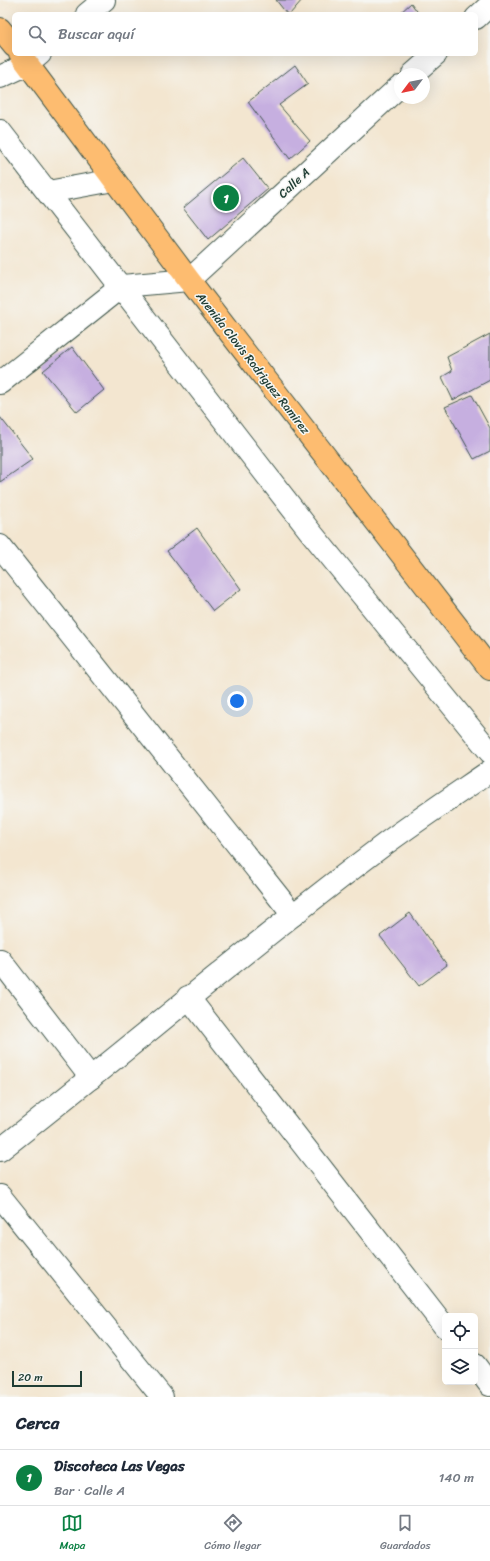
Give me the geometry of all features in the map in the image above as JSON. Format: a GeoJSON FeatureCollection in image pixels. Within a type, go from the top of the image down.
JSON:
{"type":"FeatureCollection","features":[{"type":"Feature","properties":{"kind":"main road"},"geometry":{"type":"LineString","coordinates":[[0,28],[12,43]]}},
{"type":"Feature","properties":{"kind":"main road","name":"Avenida Clovis Rodriguez Ramirez"},"geometry":{"type":"LineString","coordinates":[[29,57],[114,180],[189,280],[490,669]]}},
{"type":"Feature","properties":{"kind":"street"},"geometry":{"type":"LineString","coordinates":[[89,12],[104,0]]}},
{"type":"Feature","properties":{"kind":"street"},"geometry":{"type":"LineString","coordinates":[[478,16],[490,5]]}},
{"type":"Feature","properties":{"kind":"street"},"geometry":{"type":"LineString","coordinates":[[420,68],[434,56]]}},
{"type":"Feature","properties":{"kind":"street"},"geometry":{"type":"LineString","coordinates":[[0,77],[29,57]]}},
{"type":"Feature","properties":{"kind":"street","name":"Calle A"},"geometry":{"type":"LineString","coordinates":[[189,280],[394,92]]}},
{"type":"Feature","properties":{"kind":"street"},"geometry":{"type":"LineString","coordinates":[[0,131],[122,286],[309,530],[490,752]]}},
{"type":"Feature","properties":{"kind":"street"},"geometry":{"type":"LineString","coordinates":[[48,192],[114,180]]}},
{"type":"Feature","properties":{"kind":"street"},"geometry":{"type":"LineString","coordinates":[[0,383],[122,286],[189,280]]}},
{"type":"Feature","properties":{"kind":"street"},"geometry":{"type":"LineString","coordinates":[[0,546],[293,915]]}},
{"type":"Feature","properties":{"kind":"street"},"geometry":{"type":"LineString","coordinates":[[0,1150],[91,1078],[188,997],[386,843],[490,771]]}},
{"type":"Feature","properties":{"kind":"street"},"geometry":{"type":"LineString","coordinates":[[0,960],[91,1078]]}},
{"type":"Feature","properties":{"kind":"street"},"geometry":{"type":"LineString","coordinates":[[188,997],[442,1323]]}},
{"type":"Feature","properties":{"kind":"street"},"geometry":{"type":"LineString","coordinates":[[0,1196],[162,1397]]}},
{"type":"Feature","properties":{"kind":"street"},"geometry":{"type":"LineString","coordinates":[[478,1369],[490,1385]]}},
{"type":"Feature","properties":{"kind":"building"},"geometry":{"type":"Polygon","coordinates":[[[276,0],[302,0],[292,12],[285,12],[276,0]]]}},
{"type":"Feature","properties":{"kind":"building"},"geometry":{"type":"Polygon","coordinates":[[[411,3],[418,12],[401,12],[411,3]]]}},
{"type":"Feature","properties":{"kind":"building"},"geometry":{"type":"Polygon","coordinates":[[[295,65],[308,84],[279,105],[310,141],[290,159],[248,102],[295,65]]]}},
{"type":"Feature","properties":{"kind":"building"},"geometry":{"type":"Polygon","coordinates":[[[243,158],[268,189],[208,240],[183,208],[243,158]]]}},
{"type":"Feature","properties":{"kind":"building"},"geometry":{"type":"Polygon","coordinates":[[[490,334],[490,380],[453,400],[442,377],[452,371],[447,357],[490,334]]]}},
{"type":"Feature","properties":{"kind":"building"},"geometry":{"type":"Polygon","coordinates":[[[72,347],[104,390],[77,412],[43,371],[72,347]]]}},
{"type":"Feature","properties":{"kind":"building"},"geometry":{"type":"Polygon","coordinates":[[[472,395],[490,428],[490,451],[474,459],[445,407],[472,395]]]}},
{"type":"Feature","properties":{"kind":"building"},"geometry":{"type":"Polygon","coordinates":[[[0,417],[33,459],[0,482],[0,417]]]}},
{"type":"Feature","properties":{"kind":"building"},"geometry":{"type":"Polygon","coordinates":[[[197,528],[241,589],[213,611],[167,551],[197,528]]]}},
{"type":"Feature","properties":{"kind":"building"},"geometry":{"type":"Polygon","coordinates":[[[410,913],[447,965],[419,986],[380,936],[410,913]]]}},
{"type":"Feature","properties":{"kind":"place","name":"Discoteca Las Vegas"},"geometry":{"type":"Point","coordinates":[226,198]}}]}
